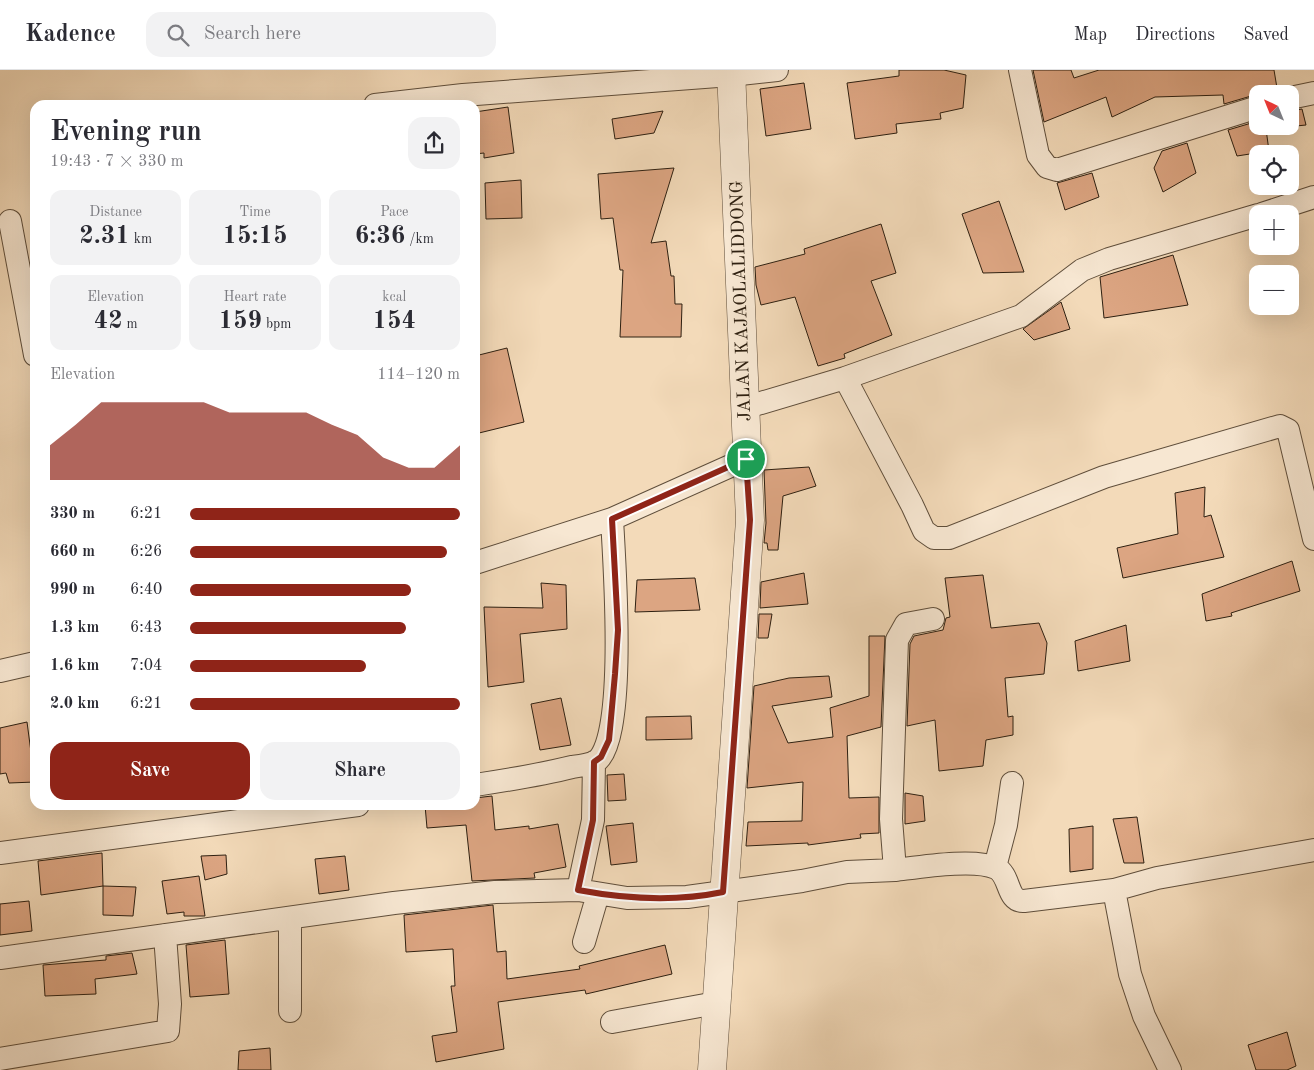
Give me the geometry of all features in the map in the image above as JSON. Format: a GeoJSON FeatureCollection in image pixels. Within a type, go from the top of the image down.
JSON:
{"type":"FeatureCollection","features":[{"type":"Feature","properties":{"kind":"street"},"geometry":{"type":"LineString","coordinates":[[425,100],[590,84],[777,70]]}},
{"type":"Feature","properties":{"kind":"street"},"geometry":{"type":"LineString","coordinates":[[1020,70],[1038,155],[1048,168],[1057,170],[1249,110]]}},
{"type":"Feature","properties":{"kind":"street","name":"JALAN KAJAOLALIDDONG"},"geometry":{"type":"LineString","coordinates":[[712,1070],[750,520],[731,73]]}},
{"type":"Feature","properties":{"kind":"street"},"geometry":{"type":"LineString","coordinates":[[1299,96],[1314,92]]}},
{"type":"Feature","properties":{"kind":"street"},"geometry":{"type":"LineString","coordinates":[[1290,205],[1314,197]]}},
{"type":"Feature","properties":{"kind":"street"},"geometry":{"type":"LineString","coordinates":[[744,408],[845,378],[1020,316],[1082,270],[1108,259],[1249,218]]}},
{"type":"Feature","properties":{"kind":"street"},"geometry":{"type":"LineString","coordinates":[[10,221],[30,328]]}},
{"type":"Feature","properties":{"kind":"street"},"geometry":{"type":"LineString","coordinates":[[845,378],[924,531],[934,538],[949,538],[1104,477],[1280,426],[1288,430],[1314,539]]}},
{"type":"Feature","properties":{"kind":"street"},"geometry":{"type":"LineString","coordinates":[[480,561],[612,519],[746,459]]}},
{"type":"Feature","properties":{"kind":"street"},"geometry":{"type":"LineString","coordinates":[[480,784],[555,772],[594,762],[601,757],[609,740],[618,630],[612,519]]}},
{"type":"Feature","properties":{"kind":"street"},"geometry":{"type":"LineString","coordinates":[[895,870],[891,819],[897,640],[906,624],[933,619]]}},
{"type":"Feature","properties":{"kind":"street"},"geometry":{"type":"LineString","coordinates":[[0,671],[30,664]]}},
{"type":"Feature","properties":{"kind":"street"},"geometry":{"type":"LineString","coordinates":[[584,942],[593,820],[594,762]]}},
{"type":"Feature","properties":{"kind":"street"},"geometry":{"type":"LineString","coordinates":[[995,867],[1006,825],[1012,783]]}},
{"type":"Feature","properties":{"kind":"street"},"geometry":{"type":"LineString","coordinates":[[0,853],[321,810]]}},
{"type":"Feature","properties":{"kind":"street"},"geometry":{"type":"LineString","coordinates":[[0,958],[394,902],[486,893],[588,892],[627,898],[707,895],[848,872],[895,870],[955,864],[995,867],[1002,871],[1013,897],[1019,901],[1114,890],[1157,878],[1314,850]]}},
{"type":"Feature","properties":{"kind":"street"},"geometry":{"type":"LineString","coordinates":[[1114,890],[1130,974],[1144,1016],[1170,1070]]}},
{"type":"Feature","properties":{"kind":"street"},"geometry":{"type":"LineString","coordinates":[[290,918],[290,1011]]}},
{"type":"Feature","properties":{"kind":"street"},"geometry":{"type":"LineString","coordinates":[[0,1059],[168,1031],[170,1004],[165,935]]}},
{"type":"Feature","properties":{"kind":"street"},"geometry":{"type":"LineString","coordinates":[[612,1022],[716,1003]]}},
{"type":"Feature","properties":{"kind":"building"},"geometry":{"type":"Polygon","coordinates":[[[899,70],[944,70],[966,75],[963,108],[940,113],[941,119],[896,124],[897,133],[855,139],[847,83],[899,76],[899,70]]]}},
{"type":"Feature","properties":{"kind":"building"},"geometry":{"type":"Polygon","coordinates":[[[1033,70],[1071,70],[1074,78],[1099,70],[1274,70],[1276,85],[1249,85],[1249,97],[1224,104],[1223,95],[1155,97],[1112,117],[1106,97],[1044,122],[1033,70]]]}},
{"type":"Feature","properties":{"kind":"building"},"geometry":{"type":"Polygon","coordinates":[[[804,83],[811,129],[766,136],[760,89],[804,83]]]}},
{"type":"Feature","properties":{"kind":"building"},"geometry":{"type":"Polygon","coordinates":[[[508,107],[514,153],[484,158],[484,153],[480,153],[480,111],[508,107]]]}},
{"type":"Feature","properties":{"kind":"building"},"geometry":{"type":"Polygon","coordinates":[[[1302,109],[1306,125],[1299,126],[1299,110],[1302,109]]]}},
{"type":"Feature","properties":{"kind":"building"},"geometry":{"type":"Polygon","coordinates":[[[663,111],[654,133],[615,139],[612,119],[663,111]]]}},
{"type":"Feature","properties":{"kind":"building"},"geometry":{"type":"Polygon","coordinates":[[[1249,124],[1249,135],[1267,135],[1268,145],[1249,145],[1249,154],[1237,156],[1228,130],[1249,124]]]}},
{"type":"Feature","properties":{"kind":"building"},"geometry":{"type":"Polygon","coordinates":[[[1187,143],[1196,173],[1163,192],[1154,168],[1162,151],[1187,143]]]}},
{"type":"Feature","properties":{"kind":"building"},"geometry":{"type":"Polygon","coordinates":[[[674,168],[651,243],[666,241],[671,276],[674,276],[675,304],[682,304],[681,337],[620,337],[623,270],[620,270],[613,218],[601,219],[598,174],[674,168]]]}},
{"type":"Feature","properties":{"kind":"building"},"geometry":{"type":"Polygon","coordinates":[[[1092,173],[1099,197],[1065,210],[1057,183],[1092,173]]]}},
{"type":"Feature","properties":{"kind":"building"},"geometry":{"type":"Polygon","coordinates":[[[521,180],[522,218],[486,219],[485,183],[521,180]]]}},
{"type":"Feature","properties":{"kind":"building"},"geometry":{"type":"Polygon","coordinates":[[[999,201],[1024,272],[983,273],[962,214],[999,201]]]}},
{"type":"Feature","properties":{"kind":"building"},"geometry":{"type":"Polygon","coordinates":[[[881,224],[896,273],[871,281],[892,335],[844,354],[845,358],[818,366],[795,297],[761,305],[756,285],[755,267],[805,254],[804,249],[881,224]]]}},
{"type":"Feature","properties":{"kind":"building"},"geometry":{"type":"Polygon","coordinates":[[[1173,255],[1188,305],[1104,318],[1100,277],[1173,255]]]}},
{"type":"Feature","properties":{"kind":"building"},"geometry":{"type":"Polygon","coordinates":[[[1061,302],[1070,329],[1034,340],[1023,329],[1061,302]]]}},
{"type":"Feature","properties":{"kind":"building"},"geometry":{"type":"Polygon","coordinates":[[[507,348],[524,422],[480,433],[480,355],[507,348]]]}},
{"type":"Feature","properties":{"kind":"building"},"geometry":{"type":"Polygon","coordinates":[[[809,467],[816,486],[783,496],[778,550],[768,550],[767,543],[764,543],[766,523],[764,470],[809,467]]]}},
{"type":"Feature","properties":{"kind":"building"},"geometry":{"type":"Polygon","coordinates":[[[1205,487],[1204,517],[1211,515],[1224,557],[1123,578],[1117,548],[1178,534],[1175,493],[1205,487]]]}},
{"type":"Feature","properties":{"kind":"building"},"geometry":{"type":"Polygon","coordinates":[[[1292,561],[1300,591],[1231,613],[1232,616],[1206,621],[1202,594],[1292,561]]]}},
{"type":"Feature","properties":{"kind":"building"},"geometry":{"type":"Polygon","coordinates":[[[804,573],[808,604],[760,608],[761,582],[804,573]]]}},
{"type":"Feature","properties":{"kind":"building"},"geometry":{"type":"Polygon","coordinates":[[[983,575],[991,628],[1039,623],[1047,643],[1044,674],[1005,678],[1008,717],[1013,716],[1013,735],[986,740],[983,766],[939,771],[935,720],[907,726],[910,644],[914,636],[943,630],[946,618],[950,617],[945,578],[983,575]]]}},
{"type":"Feature","properties":{"kind":"building"},"geometry":{"type":"Polygon","coordinates":[[[695,578],[700,610],[635,612],[637,580],[695,578]]]}},
{"type":"Feature","properties":{"kind":"building"},"geometry":{"type":"Polygon","coordinates":[[[541,583],[566,585],[567,629],[520,634],[524,682],[488,687],[484,607],[543,608],[541,583]]]}},
{"type":"Feature","properties":{"kind":"building"},"geometry":{"type":"Polygon","coordinates":[[[759,614],[772,614],[768,638],[758,638],[759,614]]]}},
{"type":"Feature","properties":{"kind":"building"},"geometry":{"type":"Polygon","coordinates":[[[1126,625],[1130,661],[1078,671],[1075,641],[1126,625]]]}},
{"type":"Feature","properties":{"kind":"building"},"geometry":{"type":"Polygon","coordinates":[[[869,636],[885,636],[881,727],[847,736],[849,798],[879,797],[879,833],[860,834],[861,838],[808,845],[808,843],[746,846],[748,822],[802,821],[803,782],[747,788],[754,686],[789,678],[829,676],[832,697],[772,706],[788,743],[833,737],[830,708],[869,696],[869,636]]]}},
{"type":"Feature","properties":{"kind":"building"},"geometry":{"type":"Polygon","coordinates":[[[561,698],[571,745],[540,750],[531,704],[561,698]]]}},
{"type":"Feature","properties":{"kind":"building"},"geometry":{"type":"Polygon","coordinates":[[[691,716],[692,739],[646,740],[646,717],[691,716]]]}},
{"type":"Feature","properties":{"kind":"building"},"geometry":{"type":"Polygon","coordinates":[[[27,722],[30,744],[30,782],[9,783],[6,773],[0,774],[0,728],[27,722]]]}},
{"type":"Feature","properties":{"kind":"building"},"geometry":{"type":"Polygon","coordinates":[[[624,774],[626,800],[608,801],[607,775],[624,774]]]}},
{"type":"Feature","properties":{"kind":"building"},"geometry":{"type":"Polygon","coordinates":[[[905,793],[923,796],[925,821],[905,824],[905,793]]]}},
{"type":"Feature","properties":{"kind":"building"},"geometry":{"type":"Polygon","coordinates":[[[492,796],[495,830],[529,826],[529,829],[558,824],[566,867],[534,873],[535,878],[472,881],[466,825],[427,828],[425,810],[480,810],[480,797],[492,796]]]}},
{"type":"Feature","properties":{"kind":"building"},"geometry":{"type":"Polygon","coordinates":[[[1137,817],[1144,863],[1124,863],[1113,819],[1137,817]]]}},
{"type":"Feature","properties":{"kind":"building"},"geometry":{"type":"Polygon","coordinates":[[[633,823],[637,862],[611,865],[606,826],[633,823]]]}},
{"type":"Feature","properties":{"kind":"building"},"geometry":{"type":"Polygon","coordinates":[[[1093,826],[1093,869],[1070,872],[1069,829],[1093,826]]]}},
{"type":"Feature","properties":{"kind":"building"},"geometry":{"type":"Polygon","coordinates":[[[102,853],[103,886],[41,895],[38,861],[102,853]]]}},
{"type":"Feature","properties":{"kind":"building"},"geometry":{"type":"Polygon","coordinates":[[[226,855],[227,874],[205,880],[201,856],[226,855]]]}},
{"type":"Feature","properties":{"kind":"building"},"geometry":{"type":"Polygon","coordinates":[[[345,856],[349,890],[319,894],[315,859],[345,856]]]}},
{"type":"Feature","properties":{"kind":"building"},"geometry":{"type":"Polygon","coordinates":[[[199,876],[205,916],[184,916],[184,912],[167,914],[162,881],[199,876]]]}},
{"type":"Feature","properties":{"kind":"building"},"geometry":{"type":"Polygon","coordinates":[[[103,886],[136,887],[133,916],[103,915],[103,886]]]}},
{"type":"Feature","properties":{"kind":"building"},"geometry":{"type":"Polygon","coordinates":[[[29,901],[32,931],[0,935],[0,904],[29,901]]]}},
{"type":"Feature","properties":{"kind":"building"},"geometry":{"type":"Polygon","coordinates":[[[493,905],[497,952],[506,951],[507,979],[580,969],[579,966],[665,945],[672,974],[586,994],[585,990],[498,1002],[504,1049],[436,1062],[432,1036],[457,1032],[451,986],[455,986],[453,949],[406,952],[404,915],[493,905]]]}},
{"type":"Feature","properties":{"kind":"building"},"geometry":{"type":"Polygon","coordinates":[[[225,940],[229,994],[190,997],[186,945],[225,940]]]}},
{"type":"Feature","properties":{"kind":"building"},"geometry":{"type":"Polygon","coordinates":[[[132,953],[137,974],[95,979],[96,994],[45,996],[43,965],[106,960],[106,956],[132,953]]]}},
{"type":"Feature","properties":{"kind":"building"},"geometry":{"type":"Polygon","coordinates":[[[1287,1032],[1296,1066],[1287,1070],[1256,1070],[1248,1045],[1287,1032]]]}},
{"type":"Feature","properties":{"kind":"building"},"geometry":{"type":"Polygon","coordinates":[[[270,1048],[271,1070],[238,1070],[239,1051],[270,1048]]]}},
{"type":"Feature","properties":{"kind":"route"},"geometry":{"type":"LineString","coordinates":[[746,459],[750,520],[723,892],[687,897],[627,898],[578,890],[593,820],[595,798],[594,762],[601,757],[609,740],[612,718],[618,630],[612,519],[746,459]]}}]}
